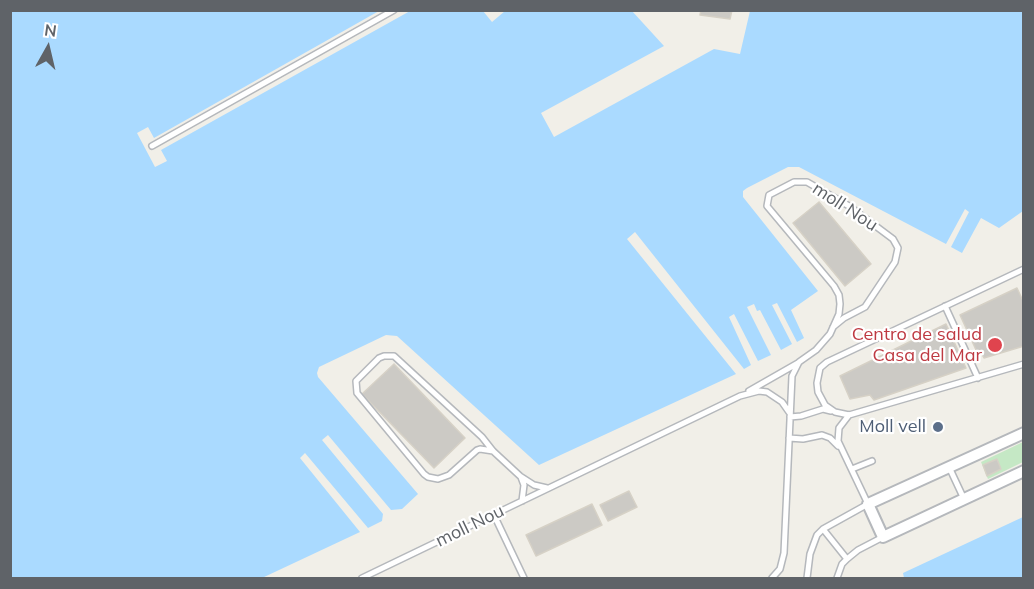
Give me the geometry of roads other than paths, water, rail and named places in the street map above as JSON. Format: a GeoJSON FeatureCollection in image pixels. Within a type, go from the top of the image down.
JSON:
{"type":"FeatureCollection","features":[{"type":"Feature","properties":{"kind":"street"},"geometry":{"type":"LineString","coordinates":[[1023,433],[868,504],[883,537],[1023,471]]}},
{"type":"Feature","properties":{"kind":"lane"},"geometry":{"type":"LineString","coordinates":[[152,146],[394,10]]}},
{"type":"Feature","properties":{"kind":"lane","name":"moll Nou"},"geometry":{"type":"LineString","coordinates":[[362,579],[740,396],[799,362],[825,341],[833,327],[840,304],[837,290],[767,206],[769,195],[794,182],[803,181],[811,184],[849,206],[893,239],[898,248],[895,262],[865,307],[844,318],[833,327]]}},
{"type":"Feature","properties":{"kind":"lane"},"geometry":{"type":"LineString","coordinates":[[835,412],[825,405],[818,392],[820,368],[827,362],[1023,269]]}},
{"type":"Feature","properties":{"kind":"lane"},"geometry":{"type":"LineString","coordinates":[[945,306],[978,378]]}},
{"type":"Feature","properties":{"kind":"lane"},"geometry":{"type":"LineString","coordinates":[[494,451],[480,449],[449,475],[438,479],[428,477],[357,393],[356,381],[379,358],[394,356],[482,437],[520,476],[534,485],[548,488]]}},
{"type":"Feature","properties":{"kind":"lane"},"geometry":{"type":"LineString","coordinates":[[772,579],[780,569],[784,553],[792,376],[799,362]]}},
{"type":"Feature","properties":{"kind":"lane"},"geometry":{"type":"LineString","coordinates":[[790,417],[823,409],[849,416],[1023,364]]}},
{"type":"Feature","properties":{"kind":"lane","name":"moll Nou"},"geometry":{"type":"LineString","coordinates":[[740,396],[759,391],[773,394],[786,406],[790,417]]}},
{"type":"Feature","properties":{"kind":"lane"},"geometry":{"type":"LineString","coordinates":[[807,579],[813,542],[823,529],[868,504],[840,447],[839,428],[849,416]]}},
{"type":"Feature","properties":{"kind":"lane"},"geometry":{"type":"LineString","coordinates":[[789,438],[803,439],[822,435],[830,438],[840,447]]}},
{"type":"Feature","properties":{"kind":"lane"},"geometry":{"type":"LineString","coordinates":[[852,469],[872,460]]}},
{"type":"Feature","properties":{"kind":"lane"},"geometry":{"type":"LineString","coordinates":[[949,467],[964,500]]}},
{"type":"Feature","properties":{"kind":"lane"},"geometry":{"type":"LineString","coordinates":[[520,476],[524,485],[522,501]]}},
{"type":"Feature","properties":{"kind":"lane"},"geometry":{"type":"LineString","coordinates":[[494,514],[524,579]]}},
{"type":"Feature","properties":{"kind":"lane"},"geometry":{"type":"LineString","coordinates":[[823,529],[847,559]]}},
{"type":"Feature","properties":{"kind":"lane"},"geometry":{"type":"LineString","coordinates":[[837,579],[842,564],[847,559],[858,550],[883,537]]}},
{"type":"Feature","properties":{"kind":"water"},"geometry":{"type":"Polygon","coordinates":[[[10,11],[379,11],[154,138],[148,127],[137,133],[155,167],[167,161],[161,150],[410,11],[483,11],[492,22],[505,11],[632,11],[664,46],[541,113],[554,137],[714,49],[740,54],[750,11],[1023,11],[1023,211],[999,228],[981,218],[962,253],[951,247],[969,212],[965,209],[946,244],[799,167],[788,167],[747,188],[743,191],[743,197],[818,291],[791,310],[804,338],[797,342],[777,303],[772,305],[792,344],[781,350],[760,310],[757,311],[754,304],[747,307],[771,355],[758,361],[734,314],[729,317],[751,365],[744,369],[635,232],[627,239],[736,374],[539,465],[397,336],[386,335],[319,367],[317,373],[418,494],[402,509],[391,510],[328,435],[322,440],[383,514],[382,521],[368,528],[305,453],[300,458],[360,532],[262,578],[11,578],[10,11]]]}},
{"type":"Feature","properties":{"kind":"water"},"geometry":{"type":"Polygon","coordinates":[[[1023,517],[1023,578],[904,578],[903,573],[1023,517]]]}},
{"type":"Feature","properties":{"kind":"place","name":"Centro de salud Casa del Mar"},"geometry":{"type":"Point","coordinates":[995,345]}},
{"type":"Feature","properties":{"kind":"place","name":"Moll vell"},"geometry":{"type":"Point","coordinates":[938,427]}}]}
